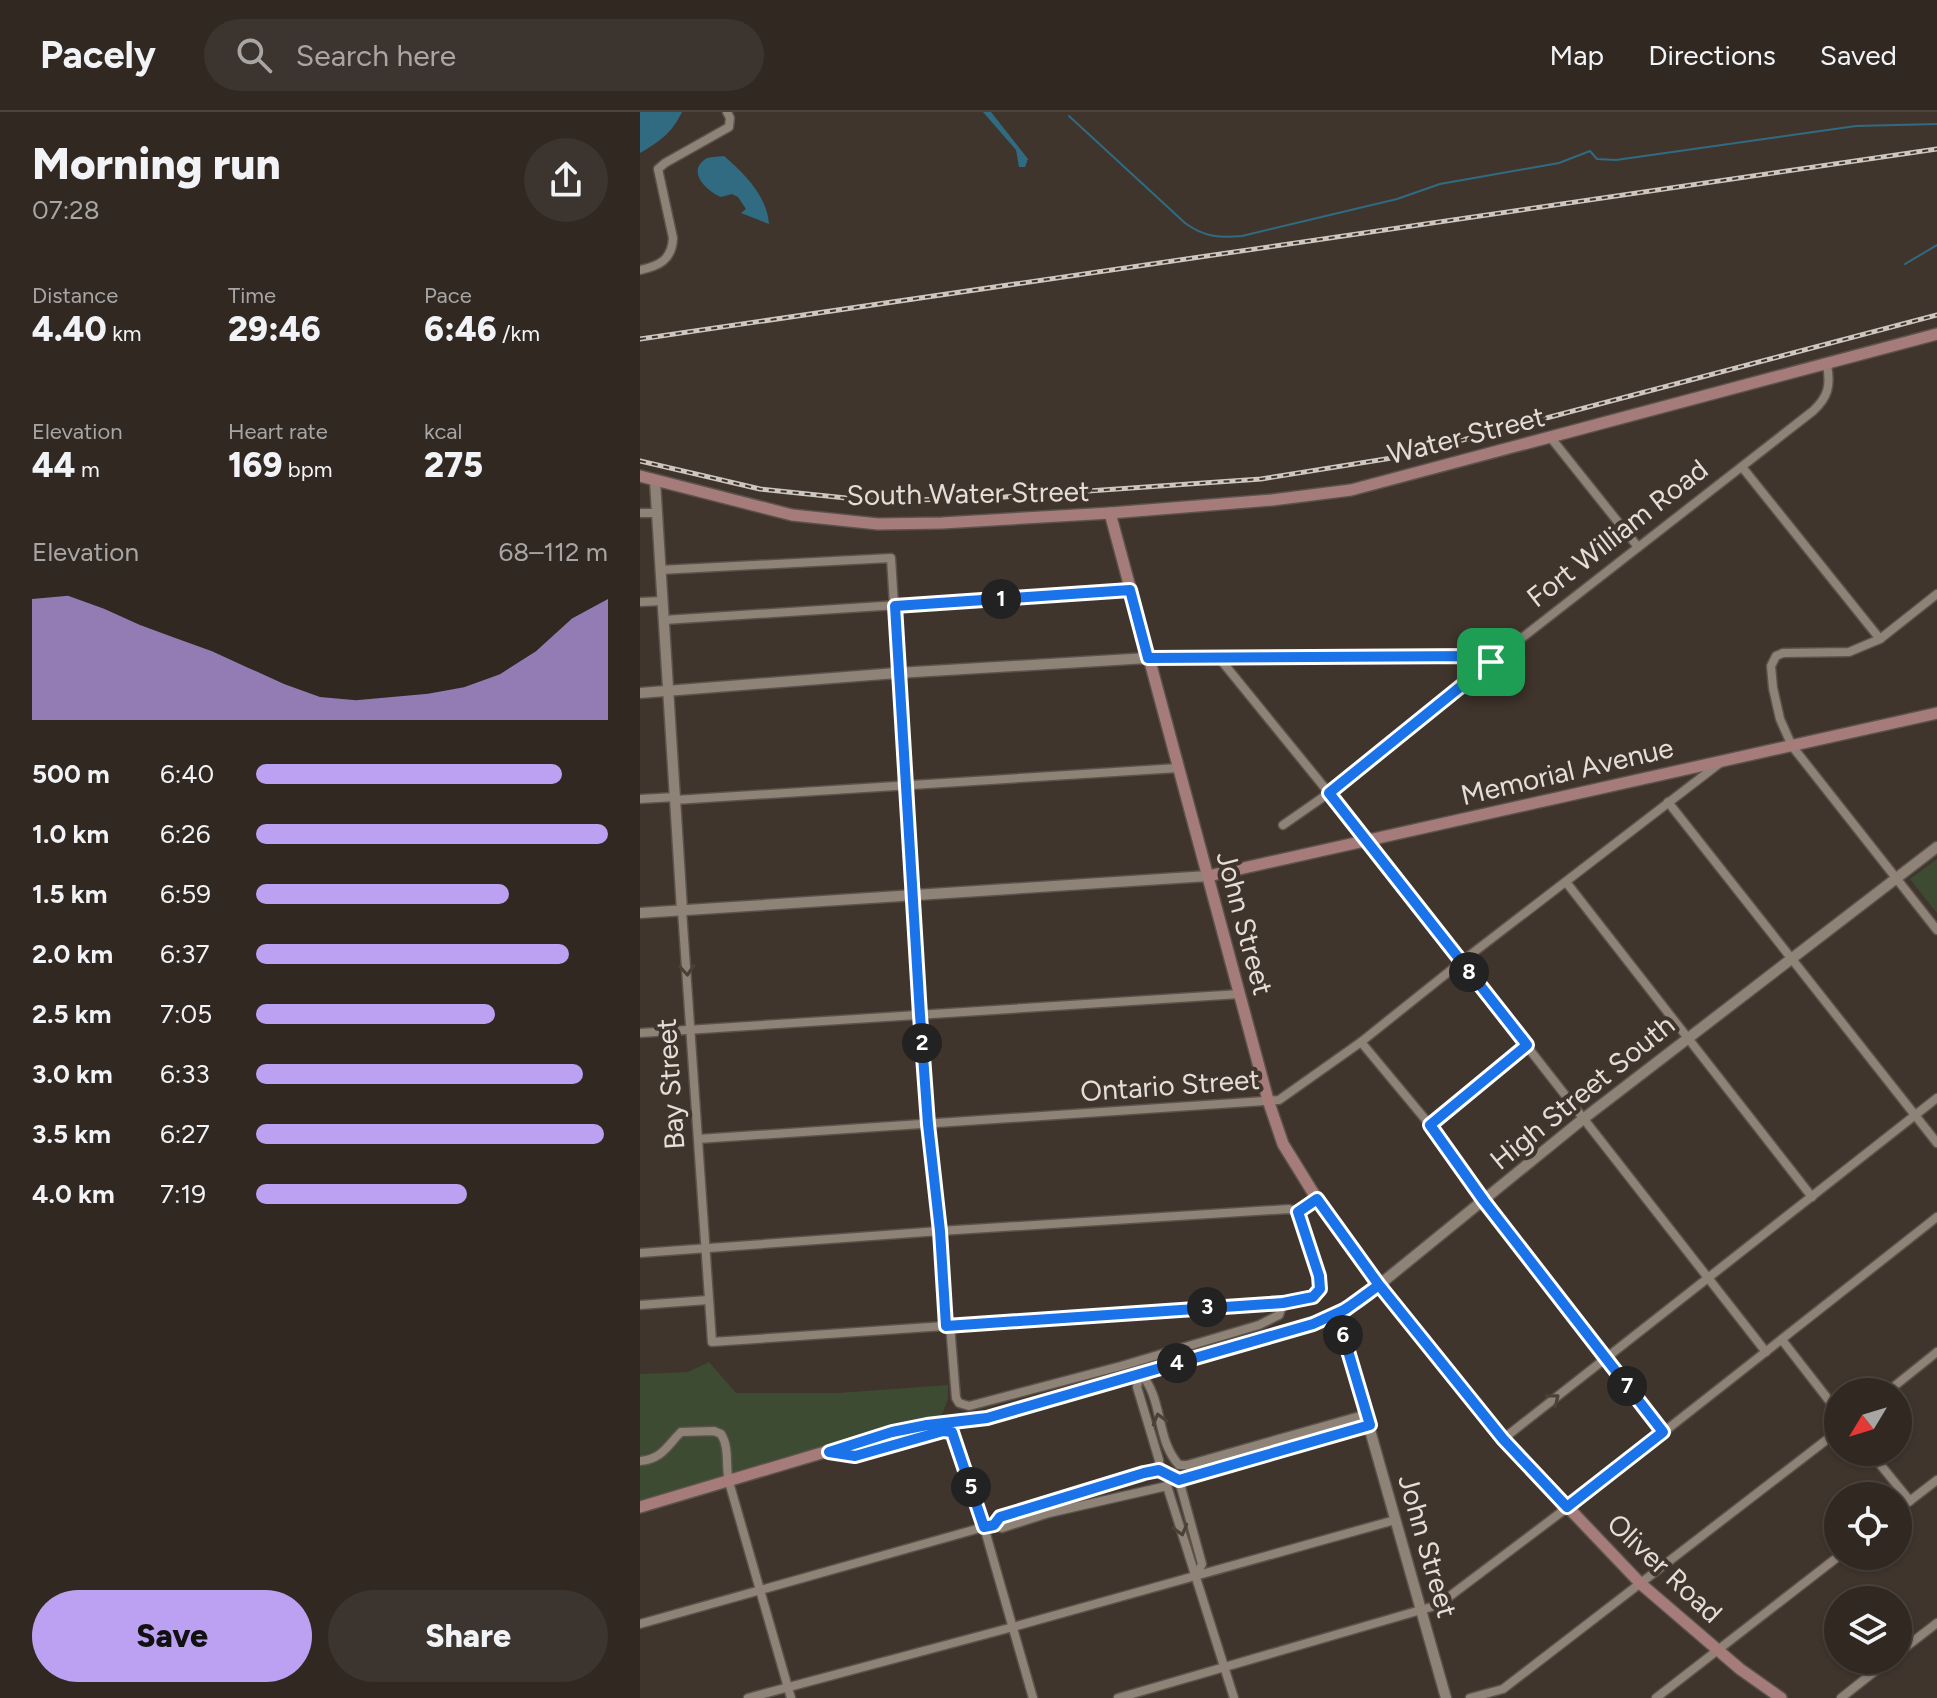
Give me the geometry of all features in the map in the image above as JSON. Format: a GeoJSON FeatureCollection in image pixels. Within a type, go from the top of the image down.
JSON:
{"type":"FeatureCollection","features":[{"type":"Feature","properties":{"kind":"main road"},"geometry":{"type":"LineString","coordinates":[[1827,365],[1937,334]]}},
{"type":"Feature","properties":{"kind":"main road","name":"Water Street"},"geometry":{"type":"LineString","coordinates":[[1110,513],[1272,500],[1351,490],[1827,365]]}},
{"type":"Feature","properties":{"kind":"main road","name":"South Water Street"},"geometry":{"type":"LineString","coordinates":[[640,476],[792,515],[878,524],[1110,513]]}},
{"type":"Feature","properties":{"kind":"main road","name":"John Street"},"geometry":{"type":"LineString","coordinates":[[1110,513],[1268,1100],[1283,1144],[1317,1199]]}},
{"type":"Feature","properties":{"kind":"main road","name":"Memorial Avenue"},"geometry":{"type":"LineString","coordinates":[[1208,876],[1937,713]]}},
{"type":"Feature","properties":{"kind":"main road","name":"Oliver Road"},"geometry":{"type":"LineString","coordinates":[[1317,1199],[1379,1285],[1503,1439],[1641,1584],[1718,1650],[1781,1698]]}},
{"type":"Feature","properties":{"kind":"main road","name":"High Street South"},"geometry":{"type":"LineString","coordinates":[[640,1507],[892,1432],[987,1418],[1313,1324],[1337,1314],[1379,1285]]}},
{"type":"Feature","properties":{"kind":"street"},"geometry":{"type":"LineString","coordinates":[[640,270],[664,262],[673,248],[658,169],[729,127],[727,112]]}},
{"type":"Feature","properties":{"kind":"street","name":"Fort William Road"},"geometry":{"type":"LineString","coordinates":[[1283,825],[1329,793],[1822,402],[1829,389],[1827,365]]}},
{"type":"Feature","properties":{"kind":"street"},"geometry":{"type":"LineString","coordinates":[[1551,438],[1638,547]]}},
{"type":"Feature","properties":{"kind":"street"},"geometry":{"type":"LineString","coordinates":[[1742,467],[1880,639]]}},
{"type":"Feature","properties":{"kind":"street","name":"Bay Street"},"geometry":{"type":"LineString","coordinates":[[655,481],[712,1342],[948,1326]]}},
{"type":"Feature","properties":{"kind":"street"},"geometry":{"type":"LineString","coordinates":[[640,513],[656,513]]}},
{"type":"Feature","properties":{"kind":"street"},"geometry":{"type":"LineString","coordinates":[[660,570],[891,558],[928,1124],[948,1326],[959,1403],[969,1406],[1259,1325],[1279,1315],[1283,1303]]}},
{"type":"Feature","properties":{"kind":"street"},"geometry":{"type":"LineString","coordinates":[[664,620],[1130,590]]}},
{"type":"Feature","properties":{"kind":"street"},"geometry":{"type":"LineString","coordinates":[[1937,594],[1880,639],[1849,652],[1796,651],[1776,656],[1771,666],[1776,704],[1792,746],[1937,930]]}},
{"type":"Feature","properties":{"kind":"street"},"geometry":{"type":"LineString","coordinates":[[640,602],[663,601]]}},
{"type":"Feature","properties":{"kind":"street"},"geometry":{"type":"LineString","coordinates":[[640,693],[1148,658],[1478,656],[1491,662]]}},
{"type":"Feature","properties":{"kind":"street"},"geometry":{"type":"LineString","coordinates":[[1220,659],[1329,793],[1766,1352]]}},
{"type":"Feature","properties":{"kind":"street","name":"Ontario Street"},"geometry":{"type":"LineString","coordinates":[[698,1139],[1279,1100],[1361,1042],[1723,760]]}},
{"type":"Feature","properties":{"kind":"street"},"geometry":{"type":"LineString","coordinates":[[640,799],[904,787],[1178,768]]}},
{"type":"Feature","properties":{"kind":"street"},"geometry":{"type":"LineString","coordinates":[[1668,802],[1937,1143]]}},
{"type":"Feature","properties":{"kind":"street","name":"High Street South"},"geometry":{"type":"LineString","coordinates":[[1379,1285],[1583,1119],[1937,847]]}},
{"type":"Feature","properties":{"kind":"street"},"geometry":{"type":"LineString","coordinates":[[640,913],[1208,876]]}},
{"type":"Feature","properties":{"kind":"street"},"geometry":{"type":"LineString","coordinates":[[1566,882],[1812,1197]]}},
{"type":"Feature","properties":{"kind":"street"},"geometry":{"type":"LineString","coordinates":[[640,1033],[1240,994]]}},
{"type":"Feature","properties":{"kind":"street"},"geometry":{"type":"LineString","coordinates":[[1361,1042],[1430,1125],[1484,1201],[1663,1432]]}},
{"type":"Feature","properties":{"kind":"street"},"geometry":{"type":"LineString","coordinates":[[1430,1125],[1527,1045]]}},
{"type":"Feature","properties":{"kind":"street"},"geometry":{"type":"LineString","coordinates":[[1503,1439],[1937,1098]]}},
{"type":"Feature","properties":{"kind":"street"},"geometry":{"type":"LineString","coordinates":[[640,1253],[1277,1210],[1298,1212],[1317,1199]]}},
{"type":"Feature","properties":{"kind":"street"},"geometry":{"type":"LineString","coordinates":[[948,1326],[1283,1303],[1313,1297],[1320,1289],[1319,1276],[1298,1212]]}},
{"type":"Feature","properties":{"kind":"street"},"geometry":{"type":"LineString","coordinates":[[1118,1698],[1438,1605],[1937,1217]]}},
{"type":"Feature","properties":{"kind":"street"},"geometry":{"type":"LineString","coordinates":[[640,1305],[708,1300]]}},
{"type":"Feature","properties":{"kind":"street","name":"John Street"},"geometry":{"type":"LineString","coordinates":[[1337,1314],[1446,1698]]}},
{"type":"Feature","properties":{"kind":"street"},"geometry":{"type":"LineString","coordinates":[[1782,1340],[1824,1394]]}},
{"type":"Feature","properties":{"kind":"street"},"geometry":{"type":"LineString","coordinates":[[1904,1378],[1937,1352]]}},
{"type":"Feature","properties":{"kind":"street"},"geometry":{"type":"LineString","coordinates":[[1140,1373],[1150,1383],[1168,1450],[1179,1465],[1369,1420]]}},
{"type":"Feature","properties":{"kind":"street"},"geometry":{"type":"LineString","coordinates":[[1140,1373],[1137,1387],[1159,1460],[1159,1470]]}},
{"type":"Feature","properties":{"kind":"street"},"geometry":{"type":"LineString","coordinates":[[1179,1485],[1369,1420]]}},
{"type":"Feature","properties":{"kind":"street"},"geometry":{"type":"LineString","coordinates":[[829,1452],[855,1456],[949,1431],[955,1436],[1033,1698]]}},
{"type":"Feature","properties":{"kind":"street"},"geometry":{"type":"LineString","coordinates":[[640,1461],[663,1454],[681,1432],[718,1432],[727,1446],[729,1482],[791,1698]]}},
{"type":"Feature","properties":{"kind":"street"},"geometry":{"type":"LineString","coordinates":[[1470,1698],[1503,1689],[1824,1442]]}},
{"type":"Feature","properties":{"kind":"street"},"geometry":{"type":"LineString","coordinates":[[1881,1466],[1894,1482]]}},
{"type":"Feature","properties":{"kind":"street"},"geometry":{"type":"LineString","coordinates":[[994,1525],[1000,1517],[1159,1470],[1179,1485],[1202,1564],[1196,1574]]}},
{"type":"Feature","properties":{"kind":"street"},"geometry":{"type":"LineString","coordinates":[[1912,1499],[1937,1480]]}},
{"type":"Feature","properties":{"kind":"street"},"geometry":{"type":"LineString","coordinates":[[640,1624],[984,1527],[994,1525],[1002,1528],[1049,1513],[1167,1486],[1234,1698]]}},
{"type":"Feature","properties":{"kind":"street"},"geometry":{"type":"LineString","coordinates":[[1046,1503],[1049,1513]]}},
{"type":"Feature","properties":{"kind":"street"},"geometry":{"type":"LineString","coordinates":[[748,1698],[1395,1520]]}},
{"type":"Feature","properties":{"kind":"street"},"geometry":{"type":"LineString","coordinates":[[1656,1698],[1824,1568]]}},
{"type":"Feature","properties":{"kind":"street"},"geometry":{"type":"LineString","coordinates":[[1912,1642],[1937,1623]]}},
{"type":"Feature","properties":{"kind":"street"},"geometry":{"type":"LineString","coordinates":[[1841,1698],[1871,1674]]}},
{"type":"Feature","properties":{"kind":"green space"},"geometry":{"type":"Polygon","coordinates":[[[1937,859],[1937,913],[1910,879],[1937,859]]]}},
{"type":"Feature","properties":{"kind":"green space"},"geometry":{"type":"Polygon","coordinates":[[[709,1362],[736,1393],[839,1393],[948,1385],[948,1398],[942,1415],[878,1430],[640,1503],[640,1374],[688,1372],[709,1362]]]}},
{"type":"Feature","properties":{"kind":"water"},"geometry":{"type":"Polygon","coordinates":[[[640,112],[682,112],[665,136],[640,153],[640,112]]]}},
{"type":"Feature","properties":{"kind":"water"},"geometry":{"type":"Polygon","coordinates":[[[983,112],[991,112],[1028,159],[1025,167],[1019,167],[1016,150],[983,112]]]}},
{"type":"Feature","properties":{"kind":"water"},"geometry":{"type":"Polygon","coordinates":[[[724,156],[759,195],[769,224],[741,213],[746,209],[738,197],[732,194],[721,197],[701,182],[699,165],[708,158],[724,156]]]}},
{"type":"Feature","properties":{"kind":"waterway"},"geometry":{"type":"LineString","coordinates":[[1069,116],[1185,223],[1205,234],[1226,237],[1242,236],[1397,199],[1440,184],[1559,163],[1590,151],[1597,159],[1616,160],[1856,126],[1937,124]]}},
{"type":"Feature","properties":{"kind":"waterway"},"geometry":{"type":"LineString","coordinates":[[1905,264],[1937,245]]}},
{"type":"Feature","properties":{"kind":"railway"},"geometry":{"type":"LineString","coordinates":[[640,339],[1937,149]]}},
{"type":"Feature","properties":{"kind":"railway"},"geometry":{"type":"LineString","coordinates":[[640,461],[760,489],[875,501],[989,498],[1261,479],[1398,457],[1937,315]]}},
{"type":"Feature","properties":{"kind":"route"},"geometry":{"type":"LineString","coordinates":[[1491,662],[1329,793],[1527,1045],[1430,1125],[1484,1201],[1663,1432],[1567,1507],[1503,1439],[1379,1285],[1371,1291],[1346,1309],[1337,1314],[1370,1425],[1179,1480],[1165,1471],[1144,1473],[1000,1517],[994,1525],[984,1527],[952,1432],[943,1431],[855,1456],[829,1452],[892,1432],[987,1418],[1313,1324],[1346,1309],[1379,1285],[1317,1199],[1298,1212],[1319,1276],[1320,1289],[1313,1297],[1283,1303],[946,1326],[920,1015],[895,606],[1130,590],[1148,658],[1478,656],[1491,662]]}}]}
